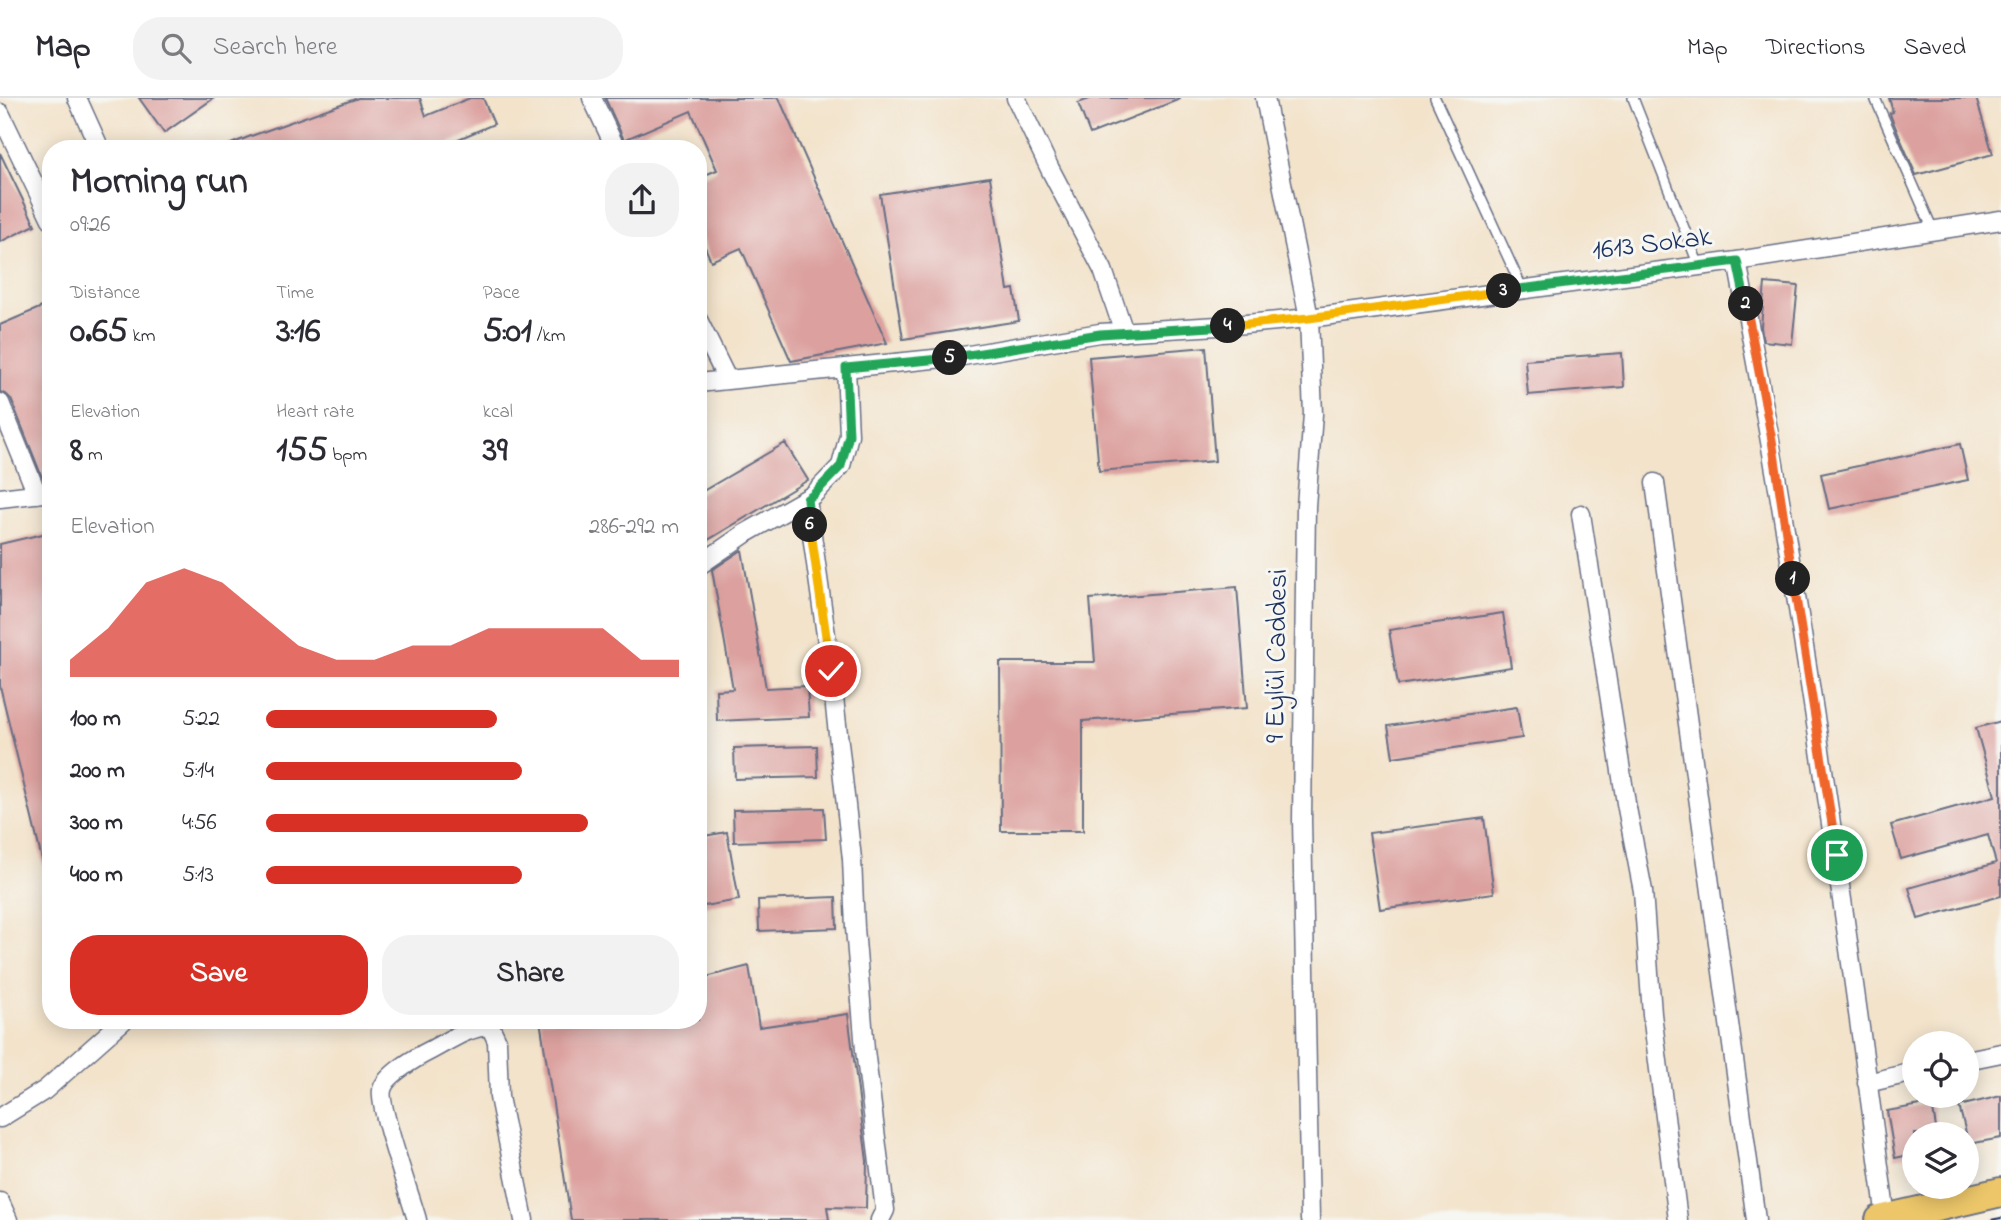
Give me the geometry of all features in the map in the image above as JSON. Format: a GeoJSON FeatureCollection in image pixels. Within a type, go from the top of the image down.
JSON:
{"type":"FeatureCollection","features":[{"type":"Feature","properties":{"kind":"main road"},"geometry":{"type":"LineString","coordinates":[[1883,1219],[2001,1192]]}},
{"type":"Feature","properties":{"kind":"street"},"geometry":{"type":"LineString","coordinates":[[77,98],[96,140]]}},
{"type":"Feature","properties":{"kind":"street"},"geometry":{"type":"LineString","coordinates":[[592,98],[612,140]]}},
{"type":"Feature","properties":{"kind":"street"},"geometry":{"type":"LineString","coordinates":[[1016,98],[1103,270],[1124,332]]}},
{"type":"Feature","properties":{"kind":"street","name":"9 Eylül Caddesi"},"geometry":{"type":"LineString","coordinates":[[1265,98],[1309,318],[1313,414],[1306,506],[1303,820],[1310,1220]]}},
{"type":"Feature","properties":{"kind":"street"},"geometry":{"type":"LineString","coordinates":[[0,113],[42,200]]}},
{"type":"Feature","properties":{"kind":"street","name":"1613 Sokak"},"geometry":{"type":"LineString","coordinates":[[707,382],[963,356],[1100,334],[1309,318],[1737,261],[2001,220]]}},
{"type":"Feature","properties":{"kind":"street"},"geometry":{"type":"LineString","coordinates":[[1737,261],[1774,453],[1837,855],[1883,1219]]}},
{"type":"Feature","properties":{"kind":"street"},"geometry":{"type":"LineString","coordinates":[[707,338],[727,379]]}},
{"type":"Feature","properties":{"kind":"street"},"geometry":{"type":"LineString","coordinates":[[707,560],[746,533],[813,495],[841,466],[849,435],[846,368]]}},
{"type":"Feature","properties":{"kind":"street"},"geometry":{"type":"LineString","coordinates":[[0,403],[42,489]]}},
{"type":"Feature","properties":{"kind":"street"},"geometry":{"type":"LineString","coordinates":[[1655,483],[1756,1220]]}},
{"type":"Feature","properties":{"kind":"street"},"geometry":{"type":"LineString","coordinates":[[0,498],[42,493]]}},
{"type":"Feature","properties":{"kind":"street"},"geometry":{"type":"LineString","coordinates":[[807,499],[831,671],[852,859],[865,1051],[885,1210],[880,1220]]}},
{"type":"Feature","properties":{"kind":"street"},"geometry":{"type":"LineString","coordinates":[[1581,514],[1626,803],[1643,891],[1653,1014],[1678,1220]]}},
{"type":"Feature","properties":{"kind":"street"},"geometry":{"type":"LineString","coordinates":[[0,1118],[45,1090],[114,1029]]}},
{"type":"Feature","properties":{"kind":"street"},"geometry":{"type":"LineString","coordinates":[[417,1220],[381,1091],[388,1077],[472,1029]]}},
{"type":"Feature","properties":{"kind":"street"},"geometry":{"type":"LineString","coordinates":[[491,1029],[497,1041],[499,1097],[524,1220]]}},
{"type":"Feature","properties":{"kind":"street"},"geometry":{"type":"LineString","coordinates":[[1979,1057],[2001,1052]]}},
{"type":"Feature","properties":{"kind":"street"},"geometry":{"type":"LineString","coordinates":[[1867,1083],[1902,1075]]}},
{"type":"Feature","properties":{"kind":"street"},"geometry":{"type":"LineString","coordinates":[[0,1202],[8,1220]]}},
{"type":"Feature","properties":{"kind":"lane"},"geometry":{"type":"LineString","coordinates":[[1435,98],[1522,288]]}},
{"type":"Feature","properties":{"kind":"lane"},"geometry":{"type":"LineString","coordinates":[[1633,98],[1699,266]]}},
{"type":"Feature","properties":{"kind":"lane"},"geometry":{"type":"LineString","coordinates":[[1875,98],[1933,230]]}},
{"type":"Feature","properties":{"kind":"building"},"geometry":{"type":"Polygon","coordinates":[[[139,98],[214,98],[164,133],[139,98]]]}},
{"type":"Feature","properties":{"kind":"building"},"geometry":{"type":"Polygon","coordinates":[[[358,98],[420,98],[426,116],[470,98],[483,98],[494,124],[456,140],[241,140],[358,98]]]}},
{"type":"Feature","properties":{"kind":"building"},"geometry":{"type":"Polygon","coordinates":[[[605,98],[779,98],[887,343],[791,361],[741,248],[711,261],[707,252],[707,174],[717,170],[707,147],[707,140],[704,140],[691,111],[624,140],[605,98]]]}},
{"type":"Feature","properties":{"kind":"building"},"geometry":{"type":"Polygon","coordinates":[[[1092,98],[1180,99],[1090,134],[1078,103],[1092,98]]]}},
{"type":"Feature","properties":{"kind":"building"},"geometry":{"type":"Polygon","coordinates":[[[1889,98],[1976,98],[1993,154],[1916,175],[1891,117],[1890,113],[1893,112],[1889,98]]]}},
{"type":"Feature","properties":{"kind":"building"},"geometry":{"type":"Polygon","coordinates":[[[0,153],[35,225],[0,242],[0,153]]]}},
{"type":"Feature","properties":{"kind":"building"},"geometry":{"type":"Polygon","coordinates":[[[990,177],[1008,290],[1014,289],[1019,321],[903,339],[880,194],[990,177]]]}},
{"type":"Feature","properties":{"kind":"building"},"geometry":{"type":"Polygon","coordinates":[[[1765,283],[1798,286],[1792,344],[1763,341],[1761,327],[1765,283]]]}},
{"type":"Feature","properties":{"kind":"building"},"geometry":{"type":"Polygon","coordinates":[[[42,307],[42,477],[11,399],[0,392],[0,325],[42,307]]]}},
{"type":"Feature","properties":{"kind":"building"},"geometry":{"type":"Polygon","coordinates":[[[1206,347],[1215,461],[1099,471],[1089,357],[1206,347]]]}},
{"type":"Feature","properties":{"kind":"building"},"geometry":{"type":"Polygon","coordinates":[[[1622,353],[1624,387],[1528,395],[1525,360],[1622,353]]]}},
{"type":"Feature","properties":{"kind":"building"},"geometry":{"type":"Polygon","coordinates":[[[785,443],[808,480],[707,541],[707,489],[785,443]]]}},
{"type":"Feature","properties":{"kind":"building"},"geometry":{"type":"Polygon","coordinates":[[[1960,444],[1968,480],[1829,509],[1821,474],[1960,444]]]}},
{"type":"Feature","properties":{"kind":"building"},"geometry":{"type":"Polygon","coordinates":[[[42,534],[42,860],[0,686],[0,544],[42,534]]]}},
{"type":"Feature","properties":{"kind":"building"},"geometry":{"type":"Polygon","coordinates":[[[742,550],[766,688],[807,686],[809,717],[717,721],[716,690],[733,689],[712,570],[742,550]]]}},
{"type":"Feature","properties":{"kind":"building"},"geometry":{"type":"Polygon","coordinates":[[[1237,587],[1247,708],[1083,721],[1083,831],[1001,831],[1000,662],[1095,662],[1090,599],[1237,587]]]}},
{"type":"Feature","properties":{"kind":"building"},"geometry":{"type":"Polygon","coordinates":[[[1503,613],[1511,667],[1398,685],[1389,630],[1503,613]]]}},
{"type":"Feature","properties":{"kind":"building"},"geometry":{"type":"Polygon","coordinates":[[[1517,707],[1522,738],[1393,757],[1388,726],[1517,707]]]}},
{"type":"Feature","properties":{"kind":"building"},"geometry":{"type":"Polygon","coordinates":[[[2001,721],[2001,896],[1918,919],[1909,888],[1996,863],[1988,835],[1901,859],[1891,825],[1995,796],[1976,728],[2001,721]]]}},
{"type":"Feature","properties":{"kind":"building"},"geometry":{"type":"Polygon","coordinates":[[[817,746],[818,777],[735,779],[734,748],[817,746]]]}},
{"type":"Feature","properties":{"kind":"building"},"geometry":{"type":"Polygon","coordinates":[[[824,808],[826,839],[734,842],[733,810],[824,808]]]}},
{"type":"Feature","properties":{"kind":"building"},"geometry":{"type":"Polygon","coordinates":[[[1484,818],[1494,893],[1380,909],[1369,833],[1484,818]]]}},
{"type":"Feature","properties":{"kind":"building"},"geometry":{"type":"Polygon","coordinates":[[[727,832],[739,900],[707,905],[707,835],[727,832]]]}},
{"type":"Feature","properties":{"kind":"building"},"geometry":{"type":"Polygon","coordinates":[[[836,897],[837,928],[759,931],[758,900],[836,897]]]}},
{"type":"Feature","properties":{"kind":"building"},"geometry":{"type":"Polygon","coordinates":[[[749,966],[759,1027],[848,1014],[867,1161],[866,1208],[827,1207],[829,1220],[571,1220],[541,1029],[707,1029],[707,977],[749,966]]]}},
{"type":"Feature","properties":{"kind":"building"},"geometry":{"type":"Polygon","coordinates":[[[2001,1096],[2001,1138],[1979,1142],[1979,1122],[1963,1122],[1960,1108],[1979,1108],[1979,1101],[2001,1096]]]}},
{"type":"Feature","properties":{"kind":"building"},"geometry":{"type":"Polygon","coordinates":[[[1933,1108],[1935,1122],[1902,1122],[1902,1157],[1895,1158],[1887,1111],[1933,1108]]]}},
{"type":"Feature","properties":{"kind":"tram line"},"geometry":{"type":"LineString","coordinates":[[1991,1220],[2001,1218]]}},
{"type":"Feature","properties":{"kind":"route"},"geometry":{"type":"LineString","coordinates":[[831,671],[807,499],[841,466],[849,435],[846,368],[963,356],[1100,334],[1309,318],[1737,261],[1772,440],[1837,855]]}}]}
